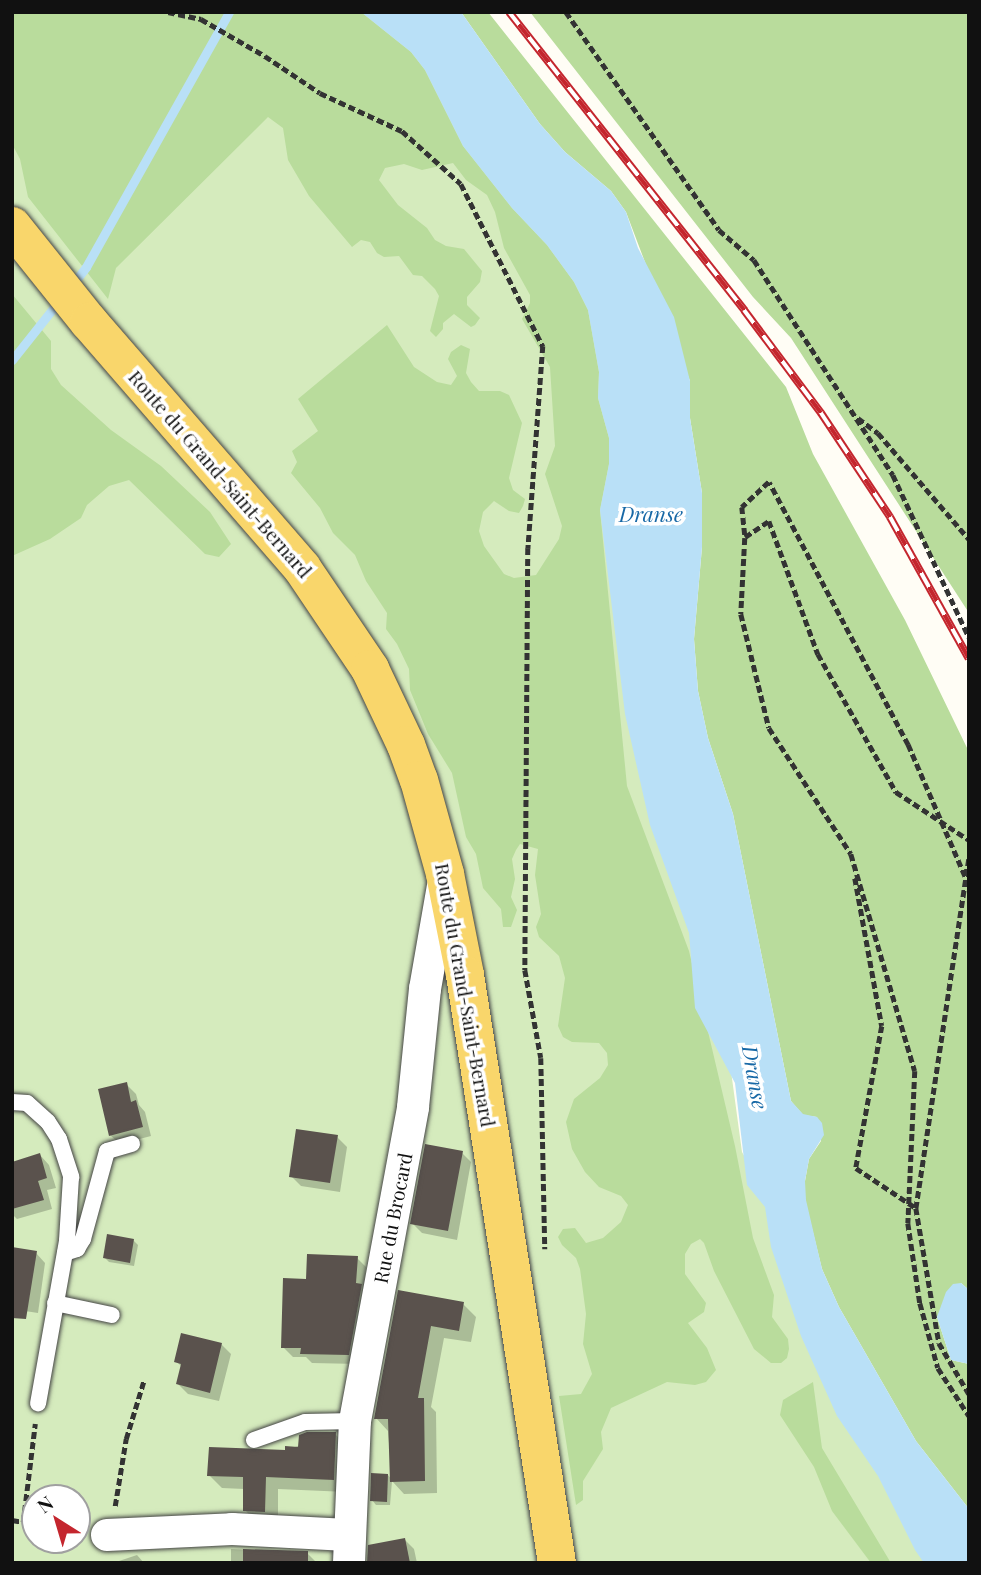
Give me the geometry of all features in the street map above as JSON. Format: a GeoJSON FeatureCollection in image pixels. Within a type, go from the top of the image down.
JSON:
{"type":"FeatureCollection","features":[{"type":"Feature","properties":{"kind":"main road","name":"Route du Grand-Saint-Bernard"},"geometry":{"type":"LineString","coordinates":[[12,226],[89,322],[278,538],[349,635],[390,708],[406,745],[419,780],[445,874],[475,1039],[557,1563]]}},
{"type":"Feature","properties":{"kind":"street","name":"Rue du Brocard"},"geometry":{"type":"LineString","coordinates":[[348,1549],[355,1421],[414,1107],[425,989],[445,874]]}},
{"type":"Feature","properties":{"kind":"street"},"geometry":{"type":"LineString","coordinates":[[110,1534],[232,1529],[348,1549]]}},
{"type":"Feature","properties":{"kind":"lane"},"geometry":{"type":"LineString","coordinates":[[12,1102],[27,1103],[42,1115],[59,1139],[71,1177],[65,1252],[38,1403]]}},
{"type":"Feature","properties":{"kind":"lane"},"geometry":{"type":"LineString","coordinates":[[65,1252],[77,1249],[83,1239],[107,1151],[132,1144]]}},
{"type":"Feature","properties":{"kind":"lane"},"geometry":{"type":"LineString","coordinates":[[55,1303],[112,1315]]}},
{"type":"Feature","properties":{"kind":"lane"},"geometry":{"type":"LineString","coordinates":[[254,1440],[305,1422],[355,1421]]}},
{"type":"Feature","properties":{"kind":"path"},"geometry":{"type":"LineString","coordinates":[[168,12],[201,19],[246,44],[320,93],[402,131],[461,184],[543,346],[528,548],[525,970],[541,1058],[545,1254]]}},
{"type":"Feature","properties":{"kind":"path"},"geometry":{"type":"LineString","coordinates":[[566,12],[719,230],[754,260],[892,475],[969,636]]}},
{"type":"Feature","properties":{"kind":"path"},"geometry":{"type":"LineString","coordinates":[[854,415],[878,433],[969,539]]}},
{"type":"Feature","properties":{"kind":"path"},"geometry":{"type":"LineString","coordinates":[[969,886],[908,745],[769,482],[742,507],[745,538],[741,614],[769,728],[851,854],[915,1071],[908,1223],[920,1303],[938,1368],[969,1416]]}},
{"type":"Feature","properties":{"kind":"path"},"geometry":{"type":"LineString","coordinates":[[745,538],[769,521],[818,654],[896,792],[969,840]]}},
{"type":"Feature","properties":{"kind":"path"},"geometry":{"type":"LineString","coordinates":[[851,854],[882,1026],[856,1168],[916,1208]]}},
{"type":"Feature","properties":{"kind":"path"},"geometry":{"type":"LineString","coordinates":[[969,859],[916,1208],[939,1343],[969,1394]]}},
{"type":"Feature","properties":{"kind":"path"},"geometry":{"type":"LineString","coordinates":[[110,1534],[126,1439],[144,1380]]}},
{"type":"Feature","properties":{"kind":"path"},"geometry":{"type":"LineString","coordinates":[[28,1484],[38,1403]]}},
{"type":"Feature","properties":{"kind":"green space"},"geometry":{"type":"Polygon","coordinates":[[[12,12],[375,12],[573,208],[651,483],[742,1152],[969,1563],[12,1563],[12,12]]]}},
{"type":"Feature","properties":{"kind":"green space"},"geometry":{"type":"Polygon","coordinates":[[[12,12],[361,12],[411,52],[425,70],[463,146],[512,208],[547,245],[574,282],[588,310],[599,372],[598,398],[609,438],[609,464],[600,510],[627,786],[689,951],[735,1146],[753,1238],[774,1295],[772,1317],[788,1339],[789,1349],[787,1358],[781,1363],[771,1363],[754,1349],[714,1271],[704,1243],[700,1239],[691,1244],[685,1254],[685,1274],[706,1303],[704,1312],[688,1323],[707,1348],[716,1370],[706,1382],[695,1385],[667,1382],[611,1408],[601,1432],[603,1449],[583,1481],[583,1500],[576,1505],[559,1396],[581,1394],[592,1374],[583,1344],[586,1314],[580,1269],[576,1258],[562,1245],[558,1237],[563,1229],[575,1228],[586,1243],[603,1238],[621,1222],[628,1205],[621,1196],[599,1187],[585,1172],[572,1149],[566,1122],[574,1099],[600,1078],[608,1065],[607,1053],[599,1043],[572,1042],[563,1037],[558,1026],[565,978],[559,956],[539,937],[536,927],[541,914],[535,875],[538,849],[520,844],[516,850],[512,859],[515,879],[511,897],[517,910],[511,927],[503,927],[501,909],[483,888],[476,854],[466,837],[452,773],[428,734],[410,690],[409,669],[386,629],[387,613],[366,581],[355,555],[333,533],[320,508],[291,473],[297,462],[292,451],[318,431],[298,399],[387,325],[414,367],[437,382],[451,385],[457,376],[448,359],[451,352],[461,345],[470,349],[466,373],[471,382],[479,391],[500,391],[509,395],[522,423],[509,478],[513,490],[525,499],[523,506],[519,513],[509,511],[494,501],[483,512],[479,531],[484,546],[504,574],[514,578],[536,575],[559,539],[562,526],[545,474],[555,446],[550,367],[522,319],[530,303],[530,295],[504,248],[495,212],[487,195],[466,180],[453,163],[422,170],[404,164],[385,168],[379,180],[398,205],[427,228],[435,240],[446,246],[464,249],[482,271],[480,282],[467,297],[467,305],[480,318],[471,327],[454,314],[443,323],[443,329],[436,337],[430,331],[439,296],[435,289],[422,276],[413,275],[399,256],[384,257],[377,253],[370,242],[361,240],[352,247],[309,196],[288,160],[283,128],[268,117],[116,268],[108,299],[28,197],[20,159],[12,144],[12,12]]]}},
{"type":"Feature","properties":{"kind":"green space"},"geometry":{"type":"Polygon","coordinates":[[[461,12],[488,12],[786,387],[813,454],[905,620],[969,752],[969,1290],[961,1283],[937,1317],[951,1360],[969,1364],[969,1509],[916,1441],[839,1307],[822,1269],[805,1200],[809,1159],[821,1141],[817,1117],[803,1115],[791,1101],[733,814],[708,738],[698,691],[694,639],[702,547],[702,493],[690,418],[690,381],[626,212],[611,191],[565,152],[540,124],[461,12]]]}},
{"type":"Feature","properties":{"kind":"green space"},"geometry":{"type":"Polygon","coordinates":[[[530,12],[969,12],[969,613],[791,338],[753,297],[530,12]]]}},
{"type":"Feature","properties":{"kind":"green space"},"geometry":{"type":"Polygon","coordinates":[[[12,294],[51,341],[51,369],[61,385],[111,430],[161,466],[210,512],[231,544],[219,557],[205,554],[129,480],[109,486],[87,505],[81,518],[50,539],[12,556],[12,294]]]}},
{"type":"Feature","properties":{"kind":"green space"},"geometry":{"type":"Polygon","coordinates":[[[813,1382],[822,1448],[891,1563],[871,1563],[832,1511],[814,1467],[780,1415],[783,1400],[813,1382]]]}},
{"type":"Feature","properties":{"kind":"water","name":"Dranse"},"geometry":{"type":"Polygon","coordinates":[[[361,12],[461,12],[540,124],[565,152],[611,191],[626,212],[638,248],[674,317],[690,381],[690,418],[702,493],[702,547],[694,639],[698,691],[708,738],[733,814],[791,1101],[803,1114],[817,1117],[822,1123],[824,1135],[809,1159],[805,1181],[806,1200],[822,1269],[839,1307],[916,1441],[969,1509],[969,1563],[924,1563],[915,1550],[878,1476],[837,1416],[801,1336],[771,1247],[765,1207],[747,1185],[735,1083],[695,1008],[689,933],[650,825],[625,714],[600,510],[609,464],[609,438],[598,398],[599,372],[588,310],[574,282],[547,245],[512,208],[463,146],[425,70],[411,52],[361,12]]]}},
{"type":"Feature","properties":{"kind":"water"},"geometry":{"type":"Polygon","coordinates":[[[961,1283],[969,1290],[969,1364],[951,1360],[937,1317],[946,1292],[953,1284],[961,1283]]]}},
{"type":"Feature","properties":{"kind":"building"},"geometry":{"type":"Polygon","coordinates":[[[127,1082],[131,1102],[136,1100],[143,1127],[109,1136],[98,1089],[127,1082]]]}},
{"type":"Feature","properties":{"kind":"building"},"geometry":{"type":"Polygon","coordinates":[[[296,1129],[338,1135],[330,1183],[289,1177],[296,1129]]]}},
{"type":"Feature","properties":{"kind":"building"},"geometry":{"type":"Polygon","coordinates":[[[425,1144],[463,1151],[448,1231],[410,1224],[425,1144]]]}},
{"type":"Feature","properties":{"kind":"building"},"geometry":{"type":"Polygon","coordinates":[[[40,1153],[47,1178],[38,1181],[44,1200],[12,1209],[12,1162],[40,1153]]]}},
{"type":"Feature","properties":{"kind":"building"},"geometry":{"type":"Polygon","coordinates":[[[107,1234],[134,1239],[130,1263],[103,1258],[107,1234]]]}},
{"type":"Feature","properties":{"kind":"building"},"geometry":{"type":"Polygon","coordinates":[[[12,1247],[37,1251],[26,1319],[12,1318],[12,1247]]]}},
{"type":"Feature","properties":{"kind":"building"},"geometry":{"type":"Polygon","coordinates":[[[307,1254],[358,1256],[356,1283],[362,1284],[349,1355],[300,1354],[301,1348],[281,1348],[283,1278],[306,1279],[307,1254]]]}},
{"type":"Feature","properties":{"kind":"building"},"geometry":{"type":"Polygon","coordinates":[[[398,1290],[464,1302],[459,1331],[431,1326],[418,1398],[424,1398],[425,1481],[390,1482],[388,1419],[374,1419],[398,1290]]]}},
{"type":"Feature","properties":{"kind":"building"},"geometry":{"type":"Polygon","coordinates":[[[181,1333],[222,1343],[210,1393],[176,1384],[181,1364],[174,1362],[181,1333]]]}},
{"type":"Feature","properties":{"kind":"building"},"geometry":{"type":"Polygon","coordinates":[[[307,1432],[336,1432],[334,1480],[266,1477],[265,1512],[243,1511],[243,1477],[207,1476],[209,1447],[285,1450],[285,1446],[298,1447],[299,1435],[307,1432]]]}},
{"type":"Feature","properties":{"kind":"building"},"geometry":{"type":"Polygon","coordinates":[[[371,1473],[388,1474],[387,1502],[370,1501],[371,1473]]]}},
{"type":"Feature","properties":{"kind":"building"},"geometry":{"type":"Polygon","coordinates":[[[405,1538],[410,1563],[367,1563],[368,1545],[405,1538]]]}},
{"type":"Feature","properties":{"kind":"building"},"geometry":{"type":"Polygon","coordinates":[[[243,1549],[308,1551],[308,1563],[243,1563],[243,1549]]]}},
{"type":"Feature","properties":{"kind":"waterway"},"geometry":{"type":"LineString","coordinates":[[72,285],[86,267],[229,12]]}},
{"type":"Feature","properties":{"kind":"waterway"},"geometry":{"type":"LineString","coordinates":[[12,360],[59,301]]}},
{"type":"Feature","properties":{"kind":"railway"},"geometry":{"type":"LineString","coordinates":[[509,12],[744,310],[821,413],[890,517],[969,659]]}}]}
